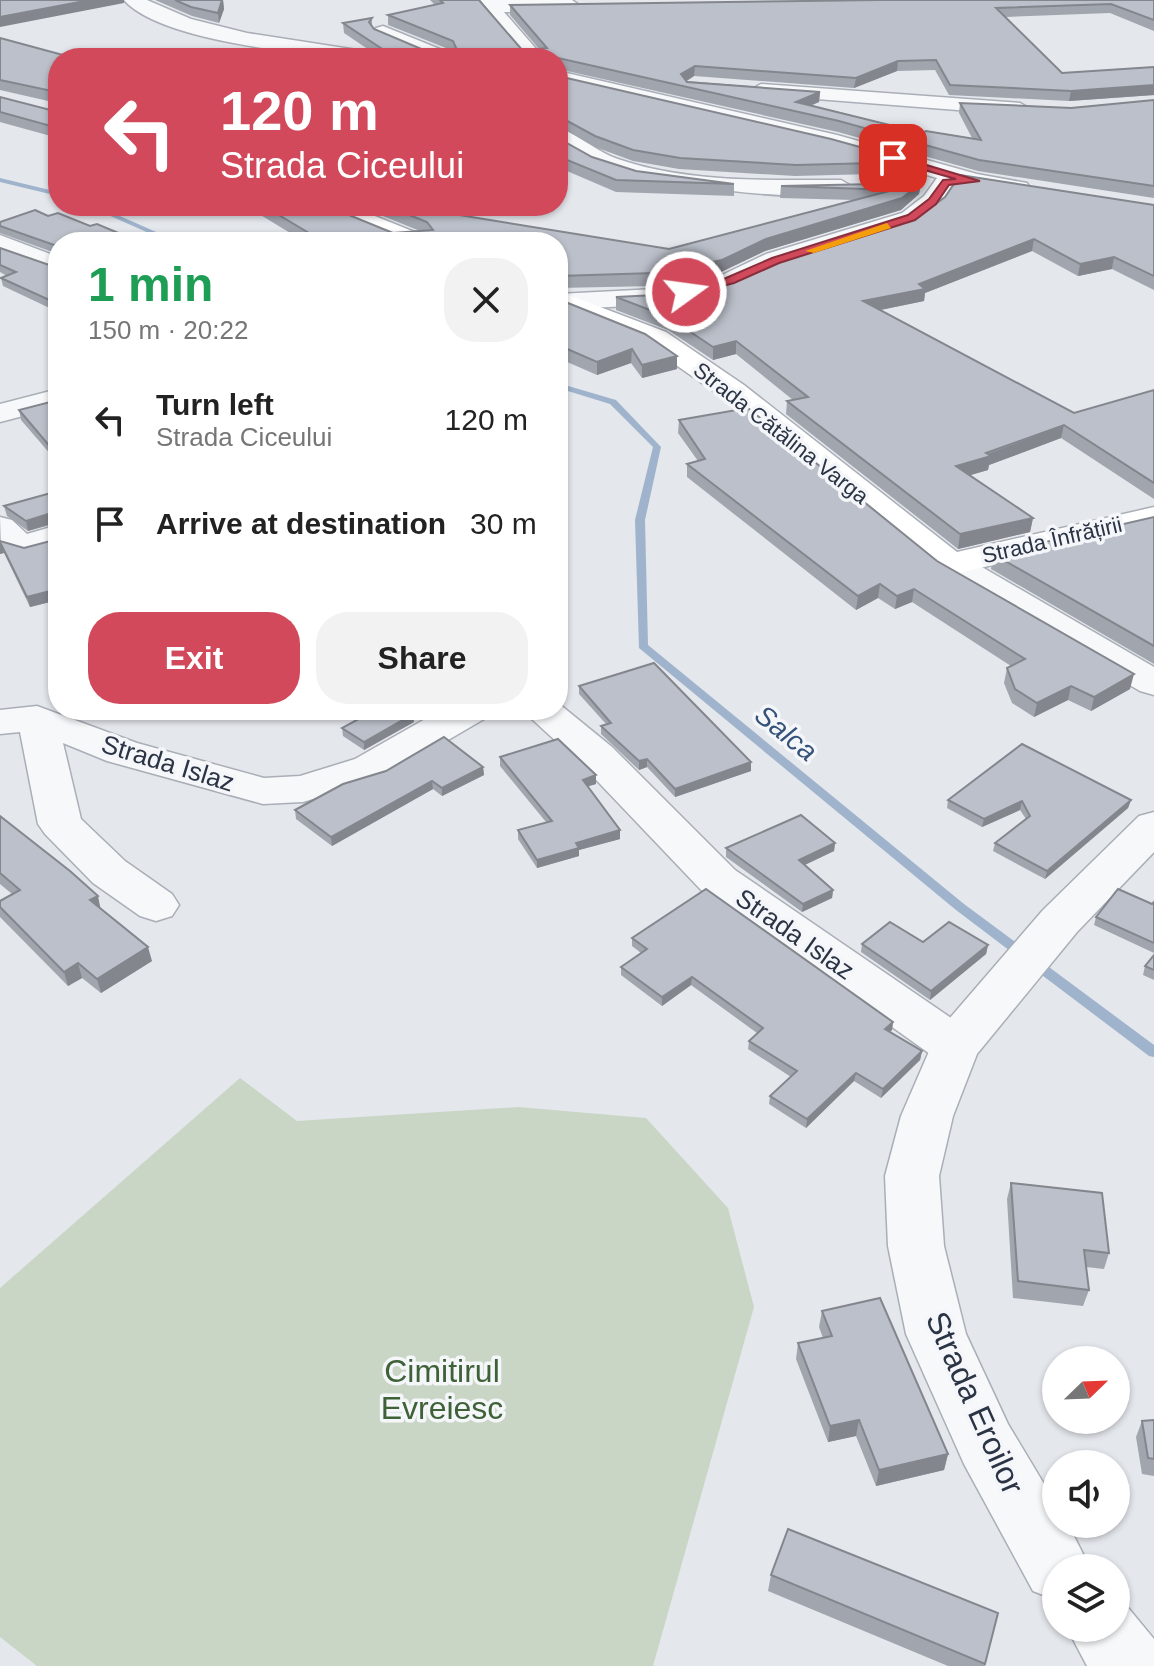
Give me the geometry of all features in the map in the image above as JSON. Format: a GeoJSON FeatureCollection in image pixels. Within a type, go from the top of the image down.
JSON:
{"type":"FeatureCollection","features":[{"type":"Feature","properties":{"kind":"main road"},"geometry":{"type":"LineString","coordinates":[[353,216],[393,232]]}},
{"type":"Feature","properties":{"kind":"main road","name":"Strada Cătălina Varga"},"geometry":{"type":"LineString","coordinates":[[568,303],[656,338],[733,391],[950,564]]}},
{"type":"Feature","properties":{"kind":"main road","name":"Strada Înfrățirii"},"geometry":{"type":"LineString","coordinates":[[950,564],[1154,517]]}},
{"type":"Feature","properties":{"kind":"street"},"geometry":{"type":"LineString","coordinates":[[133,0],[149,11],[220,31],[314,48]]}},
{"type":"Feature","properties":{"kind":"street"},"geometry":{"type":"LineString","coordinates":[[486,3],[584,5]]}},
{"type":"Feature","properties":{"kind":"street"},"geometry":{"type":"LineString","coordinates":[[486,3],[525,48]]}},
{"type":"Feature","properties":{"kind":"street"},"geometry":{"type":"LineString","coordinates":[[383,32],[421,48]]}},
{"type":"Feature","properties":{"kind":"street"},"geometry":{"type":"LineString","coordinates":[[568,77],[683,84]]}},
{"type":"Feature","properties":{"kind":"street"},"geometry":{"type":"LineString","coordinates":[[568,78],[794,131],[975,181],[1047,192]]}},
{"type":"Feature","properties":{"kind":"street"},"geometry":{"type":"LineString","coordinates":[[742,88],[1043,109]]}},
{"type":"Feature","properties":{"kind":"street"},"geometry":{"type":"LineString","coordinates":[[568,146],[585,156],[634,170],[733,185],[859,187]]}},
{"type":"Feature","properties":{"kind":"street"},"geometry":{"type":"LineString","coordinates":[[903,185],[975,181]]}},
{"type":"Feature","properties":{"kind":"street"},"geometry":{"type":"LineString","coordinates":[[568,300],[655,297],[730,281],[775,260],[911,218],[933,201],[946,182]]}},
{"type":"Feature","properties":{"kind":"street"},"geometry":{"type":"LineString","coordinates":[[0,243],[48,262]]}},
{"type":"Feature","properties":{"kind":"street"},"geometry":{"type":"LineString","coordinates":[[7,411],[48,401]]}},
{"type":"Feature","properties":{"kind":"street"},"geometry":{"type":"LineString","coordinates":[[0,527],[11,542],[20,546],[48,538]]}},
{"type":"Feature","properties":{"kind":"street"},"geometry":{"type":"LineString","coordinates":[[950,564],[1154,683]]}},
{"type":"Feature","properties":{"kind":"street","name":"Strada Islaz"},"geometry":{"type":"LineString","coordinates":[[32,713],[60,824],[109,872],[156,905]]}},
{"type":"Feature","properties":{"kind":"street","name":"Strada Islaz"},"geometry":{"type":"LineString","coordinates":[[48,720],[122,752],[263,791],[303,789],[370,768],[453,720]]}},
{"type":"Feature","properties":{"kind":"street","name":"Strada Islaz"},"geometry":{"type":"LineString","coordinates":[[554,720],[597,756],[719,881],[955,1046]]}},
{"type":"Feature","properties":{"kind":"street","name":"Strada Eroilor"},"geometry":{"type":"LineString","coordinates":[[1049,1554],[986,1444],[936,1334],[916,1246],[912,1176],[927,1116],[955,1046],[1060,921],[1154,826]]}},
{"type":"Feature","properties":{"kind":"street"},"geometry":{"type":"LineString","coordinates":[[1112,1642],[1131,1666]]}},
{"type":"Feature","properties":{"kind":"green space","name":"Cimitirul Evreiesc"},"geometry":{"type":"Polygon","coordinates":[[[240,1078],[297,1121],[518,1107],[646,1118],[728,1208],[754,1307],[653,1666],[37,1666],[0,1637],[0,1288],[240,1078]]]}},
{"type":"Feature","properties":{"kind":"building"},"geometry":{"type":"Polygon","coordinates":[[[0,0],[90,0],[0,17],[0,0]]]}},
{"type":"Feature","properties":{"kind":"building"},"geometry":{"type":"Polygon","coordinates":[[[175,0],[222,0],[218,13],[175,0]]]}},
{"type":"Feature","properties":{"kind":"building"},"geometry":{"type":"Polygon","coordinates":[[[440,0],[479,0],[520,48],[456,48],[453,41],[388,15],[443,3],[440,0]]]}},
{"type":"Feature","properties":{"kind":"building"},"geometry":{"type":"Polygon","coordinates":[[[1154,0],[1154,20],[1111,4],[996,8],[1062,73],[1154,67],[1154,85],[1071,91],[950,85],[936,60],[898,61],[856,78],[695,66],[681,74],[687,82],[820,92],[796,102],[922,133],[926,131],[981,140],[960,103],[1071,108],[1154,100],[1154,186],[979,160],[839,121],[568,60],[568,48],[547,48],[510,5],[1154,0]]]}},
{"type":"Feature","properties":{"kind":"building"},"geometry":{"type":"Polygon","coordinates":[[[372,18],[369,22],[374,29],[419,48],[381,48],[343,23],[372,18]]]}},
{"type":"Feature","properties":{"kind":"building"},"geometry":{"type":"Polygon","coordinates":[[[0,38],[48,51],[48,90],[0,80],[0,38]]]}},
{"type":"Feature","properties":{"kind":"building"},"geometry":{"type":"Polygon","coordinates":[[[568,78],[831,139],[914,162],[796,165],[680,158],[633,150],[595,136],[568,121],[568,78]]]}},
{"type":"Feature","properties":{"kind":"building"},"geometry":{"type":"Polygon","coordinates":[[[0,97],[48,109],[48,125],[0,112],[0,97]]]}},
{"type":"Feature","properties":{"kind":"building"},"geometry":{"type":"Polygon","coordinates":[[[568,144],[592,157],[636,171],[734,184],[616,180],[568,160],[568,144]]]}},
{"type":"Feature","properties":{"kind":"building"},"geometry":{"type":"Polygon","coordinates":[[[960,175],[1154,205],[1154,276],[1114,257],[1080,264],[1034,239],[919,284],[925,289],[863,301],[1074,413],[1154,390],[1154,483],[1064,425],[986,453],[991,456],[956,466],[1033,518],[960,534],[787,401],[808,397],[736,341],[713,347],[668,317],[616,297],[656,295],[741,278],[786,257],[922,214],[945,197],[960,175]]]}},
{"type":"Feature","properties":{"kind":"building"},"geometry":{"type":"Polygon","coordinates":[[[921,183],[902,198],[766,239],[722,260],[655,273],[568,276],[568,233],[669,249],[893,190],[781,186],[921,183]]]}},
{"type":"Feature","properties":{"kind":"building"},"geometry":{"type":"Polygon","coordinates":[[[35,210],[48,216],[65,216],[90,226],[97,224],[116,232],[48,232],[48,243],[0,226],[0,222],[35,210]]]}},
{"type":"Feature","properties":{"kind":"building"},"geometry":{"type":"Polygon","coordinates":[[[281,216],[351,216],[391,232],[307,232],[281,216]]]}},
{"type":"Feature","properties":{"kind":"building"},"geometry":{"type":"Polygon","coordinates":[[[412,216],[465,216],[564,232],[406,232],[433,230],[427,222],[412,216]]]}},
{"type":"Feature","properties":{"kind":"building"},"geometry":{"type":"Polygon","coordinates":[[[0,248],[48,265],[48,299],[1,278],[16,272],[0,265],[0,248]]]}},
{"type":"Feature","properties":{"kind":"building"},"geometry":{"type":"Polygon","coordinates":[[[568,303],[645,334],[677,356],[642,365],[632,349],[597,362],[568,349],[568,303]]]}},
{"type":"Feature","properties":{"kind":"building"},"geometry":{"type":"Polygon","coordinates":[[[48,403],[48,444],[19,410],[48,403]]]}},
{"type":"Feature","properties":{"kind":"building"},"geometry":{"type":"Polygon","coordinates":[[[748,408],[937,561],[1134,674],[1094,697],[1071,686],[1037,703],[1015,689],[1007,668],[1025,659],[914,589],[897,596],[880,584],[858,596],[687,464],[705,459],[679,420],[748,408]]]}},
{"type":"Feature","properties":{"kind":"building"},"geometry":{"type":"Polygon","coordinates":[[[48,494],[48,514],[26,521],[4,506],[48,494]]]}},
{"type":"Feature","properties":{"kind":"building"},"geometry":{"type":"Polygon","coordinates":[[[1154,517],[1154,646],[993,554],[1154,517]]]}},
{"type":"Feature","properties":{"kind":"building"},"geometry":{"type":"Polygon","coordinates":[[[0,541],[24,548],[48,542],[48,592],[27,597],[0,541]]]}},
{"type":"Feature","properties":{"kind":"building"},"geometry":{"type":"Polygon","coordinates":[[[654,663],[751,762],[675,789],[647,759],[639,761],[601,726],[611,723],[579,686],[654,663]]]}},
{"type":"Feature","properties":{"kind":"building"},"geometry":{"type":"Polygon","coordinates":[[[357,720],[402,720],[364,742],[342,728],[357,720]]]}},
{"type":"Feature","properties":{"kind":"building"},"geometry":{"type":"Polygon","coordinates":[[[444,737],[483,767],[442,788],[432,781],[331,837],[295,810],[343,784],[386,771],[444,737]]]}},
{"type":"Feature","properties":{"kind":"building"},"geometry":{"type":"Polygon","coordinates":[[[558,739],[596,775],[583,780],[620,830],[576,843],[579,848],[537,860],[518,830],[552,821],[500,757],[558,739]]]}},
{"type":"Feature","properties":{"kind":"building"},"geometry":{"type":"Polygon","coordinates":[[[1022,744],[1131,800],[1047,871],[995,843],[1030,816],[1022,801],[984,819],[948,800],[1022,744]]]}},
{"type":"Feature","properties":{"kind":"building"},"geometry":{"type":"Polygon","coordinates":[[[801,815],[835,843],[799,860],[833,890],[803,904],[726,848],[801,815]]]}},
{"type":"Feature","properties":{"kind":"building"},"geometry":{"type":"Polygon","coordinates":[[[0,816],[70,871],[98,896],[90,900],[148,947],[97,979],[78,963],[64,972],[0,907],[0,901],[20,890],[0,873],[0,816]]]}},
{"type":"Feature","properties":{"kind":"building"},"geometry":{"type":"Polygon","coordinates":[[[706,889],[893,1022],[885,1029],[922,1051],[883,1089],[856,1073],[807,1119],[770,1096],[797,1071],[749,1041],[763,1028],[692,977],[662,997],[621,967],[647,949],[632,938],[706,889]]]}},
{"type":"Feature","properties":{"kind":"building"},"geometry":{"type":"Polygon","coordinates":[[[1118,889],[1152,904],[1154,902],[1154,943],[1096,917],[1118,889]]]}},
{"type":"Feature","properties":{"kind":"building"},"geometry":{"type":"Polygon","coordinates":[[[890,922],[923,942],[949,922],[988,945],[931,991],[862,944],[890,922]]]}},
{"type":"Feature","properties":{"kind":"building"},"geometry":{"type":"Polygon","coordinates":[[[1154,955],[1154,970],[1145,966],[1154,955]]]}},
{"type":"Feature","properties":{"kind":"building"},"geometry":{"type":"Polygon","coordinates":[[[1011,1183],[1102,1193],[1109,1253],[1084,1250],[1089,1290],[1018,1281],[1011,1183]]]}},
{"type":"Feature","properties":{"kind":"building"},"geometry":{"type":"Polygon","coordinates":[[[880,1298],[948,1454],[879,1470],[859,1420],[830,1426],[798,1343],[832,1336],[822,1311],[880,1298]]]}},
{"type":"Feature","properties":{"kind":"building"},"geometry":{"type":"Polygon","coordinates":[[[1154,1420],[1154,1459],[1148,1458],[1142,1421],[1154,1420]]]}},
{"type":"Feature","properties":{"kind":"building"},"geometry":{"type":"Polygon","coordinates":[[[788,1529],[998,1613],[985,1664],[771,1575],[788,1529]]]}},
{"type":"Feature","properties":{"kind":"waterway","name":"Salca"},"geometry":{"type":"LineString","coordinates":[[0,180],[48,192]]}},
{"type":"Feature","properties":{"kind":"waterway","name":"Salca"},"geometry":{"type":"LineString","coordinates":[[114,216],[152,232]]}},
{"type":"Feature","properties":{"kind":"waterway","name":"Salca"},"geometry":{"type":"LineString","coordinates":[[568,388],[613,402],[657,447],[640,520],[643,646],[960,907],[1154,1052]]}},
{"type":"Feature","properties":{"kind":"slow traffic"},"geometry":{"type":"LineString","coordinates":[[810,251],[887,226]]}},
{"type":"Feature","properties":{"kind":"route"},"geometry":{"type":"LineString","coordinates":[[686,292],[730,281],[775,260],[911,218],[933,201],[946,182],[975,181],[893,158]]}}]}
